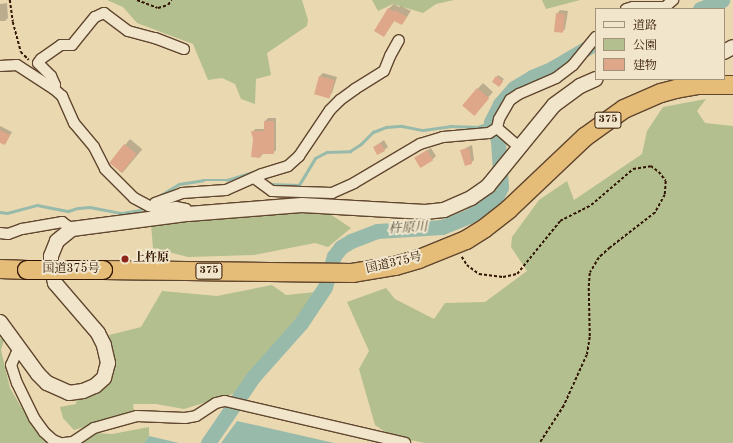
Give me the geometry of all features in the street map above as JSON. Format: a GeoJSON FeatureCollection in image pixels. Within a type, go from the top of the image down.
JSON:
{"type":"FeatureCollection","features":[{"type":"Feature","properties":{"kind":"highway","name":"国道375号"},"geometry":{"type":"LineString","coordinates":[[0,269],[352,273],[395,266],[419,259],[455,245],[485,228],[509,209],[585,137],[624,108],[660,93],[676,89],[699,85],[733,85]]}},
{"type":"Feature","properties":{"kind":"street"},"geometry":{"type":"LineString","coordinates":[[630,8],[665,7],[673,0]]}},
{"type":"Feature","properties":{"kind":"street"},"geometry":{"type":"LineString","coordinates":[[54,89],[55,85],[51,76],[38,63],[41,59],[61,45],[72,45],[95,17],[104,13],[128,31],[155,38],[184,49]]}},
{"type":"Feature","properties":{"kind":"street"},"geometry":{"type":"LineString","coordinates":[[258,176],[272,191],[332,193],[354,183],[427,142],[443,137],[489,133],[497,128],[499,119],[510,100],[519,94],[556,78],[573,65],[595,38]]}},
{"type":"Feature","properties":{"kind":"street"},"geometry":{"type":"LineString","coordinates":[[148,206],[182,193],[226,190],[258,176],[284,168],[299,156],[330,110],[340,100],[355,89],[384,72],[390,56],[399,40]]}},
{"type":"Feature","properties":{"kind":"street"},"geometry":{"type":"LineString","coordinates":[[0,66],[17,65],[54,89],[62,96],[74,123],[94,148],[105,169],[134,198],[148,206],[186,209],[188,214]]}},
{"type":"Feature","properties":{"kind":"street"},"geometry":{"type":"LineString","coordinates":[[0,322],[47,383],[70,393],[83,391],[95,386],[104,378],[108,362],[104,345],[98,333],[56,283],[51,266],[51,256],[57,241],[72,229],[188,214],[321,204],[425,212],[444,210],[471,198],[488,186],[501,172],[519,147],[554,105],[580,86],[595,79]]}},
{"type":"Feature","properties":{"kind":"street"},"geometry":{"type":"LineString","coordinates":[[497,128],[519,147]]}},
{"type":"Feature","properties":{"kind":"street"},"geometry":{"type":"LineString","coordinates":[[0,233],[8,234],[22,229],[62,222],[72,229]]}},
{"type":"Feature","properties":{"kind":"street"},"geometry":{"type":"LineString","coordinates":[[21,350],[16,354],[11,365],[17,383],[34,418],[44,432],[53,440],[60,443]]}},
{"type":"Feature","properties":{"kind":"street"},"geometry":{"type":"LineString","coordinates":[[64,443],[72,442],[94,428],[137,416],[185,418],[196,416],[216,403],[225,401],[406,443]]}},
{"type":"Feature","properties":{"kind":"path"},"geometry":{"type":"LineString","coordinates":[[10,0],[13,22],[21,52],[29,60],[38,63]]}},
{"type":"Feature","properties":{"kind":"path"},"geometry":{"type":"LineString","coordinates":[[137,0],[158,8],[168,5],[171,0]]}},
{"type":"Feature","properties":{"kind":"path"},"geometry":{"type":"LineString","coordinates":[[455,245],[467,265],[479,274],[503,277],[517,274],[560,221],[591,206],[633,169],[651,166],[659,172],[666,181],[666,195],[655,213],[599,258],[590,273],[590,337],[587,355],[564,406],[540,443]]}},
{"type":"Feature","properties":{"kind":"green space"},"geometry":{"type":"Polygon","coordinates":[[[107,0],[302,0],[308,20],[307,26],[267,53],[271,75],[256,79],[255,104],[241,99],[235,84],[222,78],[208,80],[193,44],[137,23],[123,7],[107,0]]]}},
{"type":"Feature","properties":{"kind":"green space"},"geometry":{"type":"Polygon","coordinates":[[[372,0],[454,0],[436,4],[423,13],[393,4],[378,11],[372,0]]]}},
{"type":"Feature","properties":{"kind":"green space"},"geometry":{"type":"Polygon","coordinates":[[[542,0],[580,0],[546,9],[542,0]]]}},
{"type":"Feature","properties":{"kind":"green space"},"geometry":{"type":"Polygon","coordinates":[[[706,99],[697,111],[705,123],[733,126],[733,443],[425,443],[391,436],[375,425],[359,369],[369,351],[347,302],[386,288],[395,299],[434,319],[445,303],[485,302],[527,271],[511,247],[512,237],[539,200],[567,181],[574,200],[642,154],[647,131],[663,107],[706,99]]]}},
{"type":"Feature","properties":{"kind":"green space"},"geometry":{"type":"Polygon","coordinates":[[[324,210],[351,228],[328,247],[315,243],[254,255],[188,257],[153,248],[151,224],[324,210]]]}},
{"type":"Feature","properties":{"kind":"green space"},"geometry":{"type":"Polygon","coordinates":[[[272,285],[286,295],[316,292],[294,322],[236,393],[184,409],[156,404],[133,404],[134,412],[74,430],[63,418],[60,407],[76,404],[77,396],[102,386],[114,368],[114,352],[109,335],[141,327],[162,291],[217,296],[272,285]]]}},
{"type":"Feature","properties":{"kind":"green space"},"geometry":{"type":"Polygon","coordinates":[[[0,338],[4,340],[1,350],[10,388],[27,417],[50,443],[0,443],[0,338]]]}},
{"type":"Feature","properties":{"kind":"green space"},"geometry":{"type":"Polygon","coordinates":[[[149,427],[149,436],[144,443],[82,443],[96,433],[112,434],[149,427]]]}},
{"type":"Feature","properties":{"kind":"shaded area"},"geometry":{"type":"Polygon","coordinates":[[[237,421],[334,443],[221,443],[237,421]]]}},
{"type":"Feature","properties":{"kind":"shaded area"},"geometry":{"type":"Polygon","coordinates":[[[149,436],[179,443],[144,443],[149,436]]]}},
{"type":"Feature","properties":{"kind":"building"},"geometry":{"type":"Polygon","coordinates":[[[388,8],[407,17],[402,25],[394,21],[384,37],[374,31],[388,8]]]}},
{"type":"Feature","properties":{"kind":"building"},"geometry":{"type":"Polygon","coordinates":[[[556,13],[565,14],[563,33],[554,32],[556,13]]]}},
{"type":"Feature","properties":{"kind":"building"},"geometry":{"type":"Polygon","coordinates":[[[319,76],[334,80],[330,98],[314,94],[319,76]]]}},
{"type":"Feature","properties":{"kind":"building"},"geometry":{"type":"Polygon","coordinates":[[[496,76],[503,81],[499,87],[492,82],[496,76]]]}},
{"type":"Feature","properties":{"kind":"building"},"geometry":{"type":"Polygon","coordinates":[[[477,88],[489,98],[474,116],[462,106],[477,88]]]}},
{"type":"Feature","properties":{"kind":"building"},"geometry":{"type":"Polygon","coordinates":[[[264,121],[274,121],[274,154],[261,154],[260,158],[251,157],[253,139],[251,131],[264,131],[264,121]]]}},
{"type":"Feature","properties":{"kind":"building"},"geometry":{"type":"Polygon","coordinates":[[[0,130],[10,135],[5,145],[0,143],[0,130]]]}},
{"type":"Feature","properties":{"kind":"building"},"geometry":{"type":"Polygon","coordinates":[[[381,143],[385,151],[377,155],[373,147],[381,143]]]}},
{"type":"Feature","properties":{"kind":"building"},"geometry":{"type":"Polygon","coordinates":[[[124,144],[137,154],[122,173],[109,163],[124,144]]]}},
{"type":"Feature","properties":{"kind":"building"},"geometry":{"type":"Polygon","coordinates":[[[469,148],[472,164],[465,166],[460,150],[469,148]]]}},
{"type":"Feature","properties":{"kind":"building"},"geometry":{"type":"Polygon","coordinates":[[[427,150],[433,160],[420,168],[414,158],[427,150]]]}},
{"type":"Feature","properties":{"kind":"waterway","name":"杵原川"},"geometry":{"type":"LineString","coordinates":[[702,8],[722,0]]}},
{"type":"Feature","properties":{"kind":"waterway","name":"杵原川"},"geometry":{"type":"LineString","coordinates":[[208,443],[253,377],[301,323],[325,287],[334,256],[341,247],[351,241],[377,231],[442,227],[471,215],[495,199],[501,187],[498,140],[491,122],[500,104],[514,88],[532,77],[551,69],[592,45]]}},
{"type":"Feature","properties":{"kind":"waterway"},"geometry":{"type":"LineString","coordinates":[[268,184],[299,185],[315,158],[327,152],[350,151],[361,144],[373,132],[386,127],[402,126],[423,130],[450,126],[478,127],[491,122]]}},
{"type":"Feature","properties":{"kind":"waterway"},"geometry":{"type":"LineString","coordinates":[[149,202],[179,184],[203,180],[227,180],[253,172],[256,174]]}},
{"type":"Feature","properties":{"kind":"waterway"},"geometry":{"type":"LineString","coordinates":[[0,212],[7,213],[37,205],[68,211],[90,207],[122,213],[140,210],[144,207]]}},
{"type":"Feature","properties":{"kind":"place","name":"上杵原"},"geometry":{"type":"Point","coordinates":[125,259]}}]}
